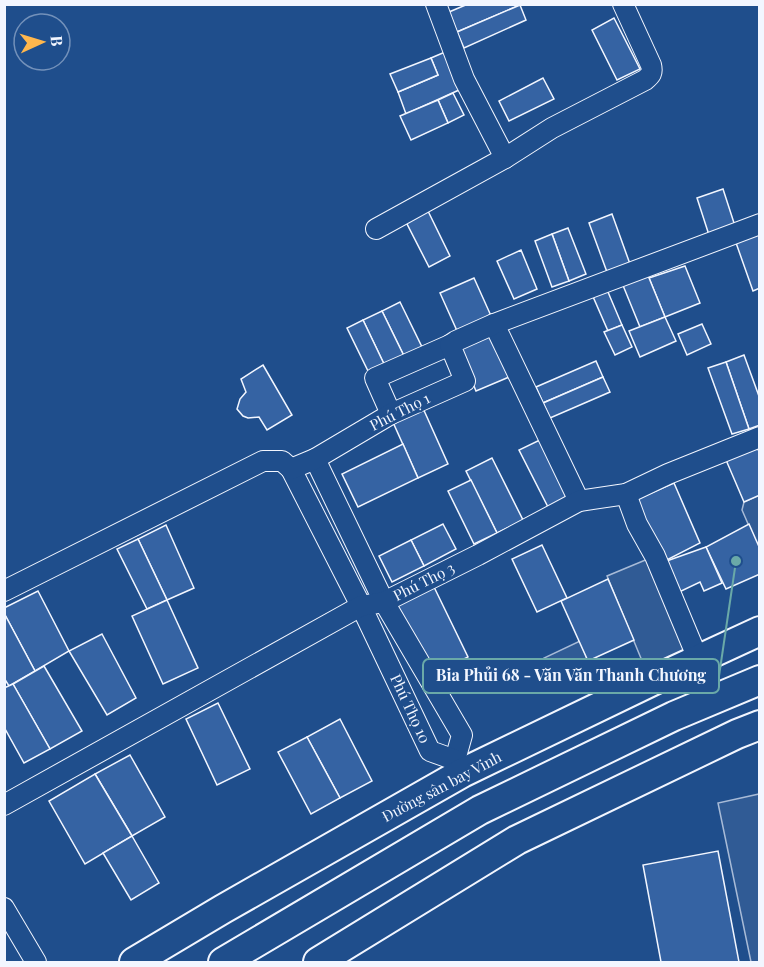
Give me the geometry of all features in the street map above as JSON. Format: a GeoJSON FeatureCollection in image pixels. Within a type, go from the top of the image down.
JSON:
{"type":"FeatureCollection","features":[{"type":"Feature","properties":{"kind":"main road","name":"Đường sân bay Vinh"},"geometry":{"type":"LineString","coordinates":[[134,963],[459,767],[759,631]]}},
{"type":"Feature","properties":{"kind":"main road"},"geometry":{"type":"LineString","coordinates":[[223,963],[480,810],[674,716],[759,680]]}},
{"type":"Feature","properties":{"kind":"main road"},"geometry":{"type":"LineString","coordinates":[[318,963],[517,840],[754,732]]}},
{"type":"Feature","properties":{"kind":"main road"},"geometry":{"type":"LineString","coordinates":[[459,767],[480,810]]}},
{"type":"Feature","properties":{"kind":"street"},"geometry":{"type":"LineString","coordinates":[[436,4],[464,79],[505,158]]}},
{"type":"Feature","properties":{"kind":"street"},"geometry":{"type":"LineString","coordinates":[[376,229],[505,158],[552,128],[645,80],[652,74],[651,65],[623,4]]}},
{"type":"Feature","properties":{"kind":"street"},"geometry":{"type":"LineString","coordinates":[[391,414],[375,378],[494,324],[759,224]]}},
{"type":"Feature","properties":{"kind":"street"},"geometry":{"type":"LineString","coordinates":[[494,324],[579,501]]}},
{"type":"Feature","properties":{"kind":"street","name":"Phú Thọ 1"},"geometry":{"type":"LineString","coordinates":[[291,469],[315,459],[391,414],[465,381],[450,345]]}},
{"type":"Feature","properties":{"kind":"street","name":"Phú Thọ 3"},"geometry":{"type":"LineString","coordinates":[[4,805],[361,606],[384,602],[579,501],[626,494],[668,474],[759,437]]}},
{"type":"Feature","properties":{"kind":"street","name":"Phú Thọ 10"},"geometry":{"type":"LineString","coordinates":[[291,469],[361,606],[430,751],[459,767],[462,735],[384,602],[315,459]]}},
{"type":"Feature","properties":{"kind":"street"},"geometry":{"type":"LineString","coordinates":[[4,591],[264,461],[282,461],[291,469]]}},
{"type":"Feature","properties":{"kind":"street"},"geometry":{"type":"LineString","coordinates":[[626,494],[699,658]]}},
{"type":"Feature","properties":{"kind":"street"},"geometry":{"type":"LineString","coordinates":[[4,908],[36,963]]}},
{"type":"Feature","properties":{"kind":"shaded area"},"geometry":{"type":"Polygon","coordinates":[[[759,495],[759,549],[742,510],[744,502],[759,495]]]}},
{"type":"Feature","properties":{"kind":"shaded area"},"geometry":{"type":"Polygon","coordinates":[[[655,556],[693,647],[645,668],[607,576],[655,556]]]}},
{"type":"Feature","properties":{"kind":"shaded area"},"geometry":{"type":"Polygon","coordinates":[[[580,641],[587,658],[552,675],[544,658],[580,641]]]}},
{"type":"Feature","properties":{"kind":"shaded area"},"geometry":{"type":"Polygon","coordinates":[[[759,794],[759,962],[751,962],[718,803],[759,794]]]}},
{"type":"Feature","properties":{"kind":"building"},"geometry":{"type":"Polygon","coordinates":[[[468,4],[520,5],[457,32],[449,12],[468,4]]]}},
{"type":"Feature","properties":{"kind":"building"},"geometry":{"type":"Polygon","coordinates":[[[520,5],[526,20],[464,48],[457,32],[520,5]]]}},
{"type":"Feature","properties":{"kind":"building"},"geometry":{"type":"Polygon","coordinates":[[[614,18],[640,69],[617,80],[592,30],[614,18]]]}},
{"type":"Feature","properties":{"kind":"building"},"geometry":{"type":"Polygon","coordinates":[[[445,52],[459,90],[406,114],[398,92],[438,75],[431,58],[445,52]]]}},
{"type":"Feature","properties":{"kind":"building"},"geometry":{"type":"Polygon","coordinates":[[[431,58],[438,75],[398,92],[390,74],[431,58]]]}},
{"type":"Feature","properties":{"kind":"building"},"geometry":{"type":"Polygon","coordinates":[[[543,78],[554,99],[509,121],[499,101],[543,78]]]}},
{"type":"Feature","properties":{"kind":"building"},"geometry":{"type":"Polygon","coordinates":[[[453,93],[464,115],[448,123],[438,100],[453,93]]]}},
{"type":"Feature","properties":{"kind":"building"},"geometry":{"type":"Polygon","coordinates":[[[438,100],[448,123],[411,140],[400,116],[438,100]]]}},
{"type":"Feature","properties":{"kind":"building"},"geometry":{"type":"Polygon","coordinates":[[[723,189],[735,226],[709,235],[697,198],[723,189]]]}},
{"type":"Feature","properties":{"kind":"building"},"geometry":{"type":"Polygon","coordinates":[[[427,209],[450,256],[429,267],[405,220],[427,209]]]}},
{"type":"Feature","properties":{"kind":"building"},"geometry":{"type":"Polygon","coordinates":[[[612,214],[630,264],[607,272],[589,223],[612,214]]]}},
{"type":"Feature","properties":{"kind":"building"},"geometry":{"type":"Polygon","coordinates":[[[568,228],[586,274],[569,281],[552,234],[568,228]]]}},
{"type":"Feature","properties":{"kind":"building"},"geometry":{"type":"Polygon","coordinates":[[[760,232],[760,288],[753,291],[735,240],[760,232]]]}},
{"type":"Feature","properties":{"kind":"building"},"geometry":{"type":"Polygon","coordinates":[[[552,234],[569,281],[552,287],[535,241],[552,234]]]}},
{"type":"Feature","properties":{"kind":"building"},"geometry":{"type":"Polygon","coordinates":[[[521,250],[537,289],[514,299],[497,261],[521,250]]]}},
{"type":"Feature","properties":{"kind":"building"},"geometry":{"type":"Polygon","coordinates":[[[685,266],[700,303],[665,317],[649,278],[685,266]]]}},
{"type":"Feature","properties":{"kind":"building"},"geometry":{"type":"Polygon","coordinates":[[[647,273],[665,317],[640,327],[622,283],[647,273]]]}},
{"type":"Feature","properties":{"kind":"building"},"geometry":{"type":"Polygon","coordinates":[[[474,278],[492,318],[458,333],[440,293],[474,278]]]}},
{"type":"Feature","properties":{"kind":"building"},"geometry":{"type":"Polygon","coordinates":[[[605,285],[622,325],[608,331],[591,292],[605,285]]]}},
{"type":"Feature","properties":{"kind":"building"},"geometry":{"type":"Polygon","coordinates":[[[400,302],[422,347],[404,356],[382,311],[400,302]]]}},
{"type":"Feature","properties":{"kind":"building"},"geometry":{"type":"Polygon","coordinates":[[[382,311],[404,356],[385,366],[363,320],[382,311]]]}},
{"type":"Feature","properties":{"kind":"building"},"geometry":{"type":"Polygon","coordinates":[[[665,317],[676,341],[640,357],[629,331],[665,317]]]}},
{"type":"Feature","properties":{"kind":"building"},"geometry":{"type":"Polygon","coordinates":[[[363,320],[385,366],[369,373],[347,328],[363,320]]]}},
{"type":"Feature","properties":{"kind":"building"},"geometry":{"type":"Polygon","coordinates":[[[702,324],[711,344],[687,355],[678,334],[702,324]]]}},
{"type":"Feature","properties":{"kind":"building"},"geometry":{"type":"Polygon","coordinates":[[[622,325],[632,347],[615,355],[604,332],[622,325]]]}},
{"type":"Feature","properties":{"kind":"building"},"geometry":{"type":"Polygon","coordinates":[[[495,329],[514,375],[476,391],[457,345],[495,329]]]}},
{"type":"Feature","properties":{"kind":"building"},"geometry":{"type":"Polygon","coordinates":[[[744,355],[760,399],[760,425],[749,429],[726,362],[744,355]]]}},
{"type":"Feature","properties":{"kind":"building"},"geometry":{"type":"Polygon","coordinates":[[[596,361],[603,377],[543,403],[536,387],[596,361]]]}},
{"type":"Feature","properties":{"kind":"building"},"geometry":{"type":"Polygon","coordinates":[[[726,362],[749,429],[732,434],[708,368],[726,362]]]}},
{"type":"Feature","properties":{"kind":"building"},"geometry":{"type":"Polygon","coordinates":[[[263,365],[292,415],[267,430],[259,417],[248,418],[237,409],[240,399],[246,392],[241,379],[263,365]]]}},
{"type":"Feature","properties":{"kind":"building"},"geometry":{"type":"Polygon","coordinates":[[[603,377],[610,392],[550,418],[543,403],[603,377]]]}},
{"type":"Feature","properties":{"kind":"building"},"geometry":{"type":"Polygon","coordinates":[[[422,406],[448,464],[418,478],[392,420],[422,406]]]}},
{"type":"Feature","properties":{"kind":"building"},"geometry":{"type":"Polygon","coordinates":[[[546,437],[574,494],[548,507],[519,450],[546,437]]]}},
{"type":"Feature","properties":{"kind":"building"},"geometry":{"type":"Polygon","coordinates":[[[403,444],[418,478],[358,507],[342,474],[403,444]]]}},
{"type":"Feature","properties":{"kind":"building"},"geometry":{"type":"Polygon","coordinates":[[[757,447],[760,454],[760,495],[744,502],[726,460],[757,447]]]}},
{"type":"Feature","properties":{"kind":"building"},"geometry":{"type":"Polygon","coordinates":[[[492,458],[523,520],[497,533],[466,471],[492,458]]]}},
{"type":"Feature","properties":{"kind":"building"},"geometry":{"type":"Polygon","coordinates":[[[471,480],[497,533],[474,544],[448,491],[471,480]]]}},
{"type":"Feature","properties":{"kind":"building"},"geometry":{"type":"Polygon","coordinates":[[[674,483],[700,543],[661,563],[635,500],[674,483]]]}},
{"type":"Feature","properties":{"kind":"building"},"geometry":{"type":"Polygon","coordinates":[[[443,524],[456,549],[424,566],[411,540],[443,524]]]}},
{"type":"Feature","properties":{"kind":"building"},"geometry":{"type":"Polygon","coordinates":[[[749,524],[760,549],[760,574],[726,589],[706,547],[749,524]]]}},
{"type":"Feature","properties":{"kind":"building"},"geometry":{"type":"Polygon","coordinates":[[[166,525],[194,588],[167,600],[138,539],[166,525]]]}},
{"type":"Feature","properties":{"kind":"building"},"geometry":{"type":"Polygon","coordinates":[[[138,539],[167,600],[147,609],[117,549],[138,539]]]}},
{"type":"Feature","properties":{"kind":"building"},"geometry":{"type":"Polygon","coordinates":[[[411,540],[424,566],[392,582],[379,556],[411,540]]]}},
{"type":"Feature","properties":{"kind":"building"},"geometry":{"type":"Polygon","coordinates":[[[542,545],[567,598],[537,612],[512,559],[542,545]]]}},
{"type":"Feature","properties":{"kind":"building"},"geometry":{"type":"Polygon","coordinates":[[[706,547],[722,583],[704,591],[700,582],[675,594],[661,563],[706,547]]]}},
{"type":"Feature","properties":{"kind":"building"},"geometry":{"type":"Polygon","coordinates":[[[608,579],[634,640],[588,661],[561,601],[608,579]]]}},
{"type":"Feature","properties":{"kind":"building"},"geometry":{"type":"Polygon","coordinates":[[[434,587],[468,657],[430,676],[396,605],[434,587]]]}},
{"type":"Feature","properties":{"kind":"building"},"geometry":{"type":"Polygon","coordinates":[[[38,591],[69,651],[35,671],[4,613],[4,608],[38,591]]]}},
{"type":"Feature","properties":{"kind":"building"},"geometry":{"type":"Polygon","coordinates":[[[167,600],[198,668],[163,684],[132,616],[167,600]]]}},
{"type":"Feature","properties":{"kind":"building"},"geometry":{"type":"Polygon","coordinates":[[[4,613],[35,671],[9,686],[4,678],[4,613]]]}},
{"type":"Feature","properties":{"kind":"building"},"geometry":{"type":"Polygon","coordinates":[[[102,634],[136,698],[107,715],[69,651],[102,634]]]}},
{"type":"Feature","properties":{"kind":"building"},"geometry":{"type":"Polygon","coordinates":[[[44,666],[82,731],[50,749],[13,684],[44,666]]]}},
{"type":"Feature","properties":{"kind":"building"},"geometry":{"type":"Polygon","coordinates":[[[13,684],[50,749],[24,763],[4,727],[4,688],[13,684]]]}},
{"type":"Feature","properties":{"kind":"building"},"geometry":{"type":"Polygon","coordinates":[[[218,703],[250,769],[217,785],[186,719],[218,703]]]}},
{"type":"Feature","properties":{"kind":"building"},"geometry":{"type":"Polygon","coordinates":[[[340,719],[372,781],[340,798],[307,737],[340,719]]]}},
{"type":"Feature","properties":{"kind":"building"},"geometry":{"type":"Polygon","coordinates":[[[307,737],[340,798],[311,814],[278,752],[307,737]]]}},
{"type":"Feature","properties":{"kind":"building"},"geometry":{"type":"Polygon","coordinates":[[[130,755],[165,817],[132,836],[95,774],[130,755]]]}},
{"type":"Feature","properties":{"kind":"building"},"geometry":{"type":"Polygon","coordinates":[[[95,774],[132,836],[85,864],[49,801],[95,774]]]}},
{"type":"Feature","properties":{"kind":"building"},"geometry":{"type":"Polygon","coordinates":[[[132,836],[159,883],[131,900],[103,853],[132,836]]]}},
{"type":"Feature","properties":{"kind":"building"},"geometry":{"type":"Polygon","coordinates":[[[718,851],[739,962],[661,962],[643,865],[718,851]]]}},
{"type":"Feature","properties":{"kind":"place","name":"Bia Phủi 68 - Văn Văn Thanh Chương"},"geometry":{"type":"Point","coordinates":[736,561]}}]}
